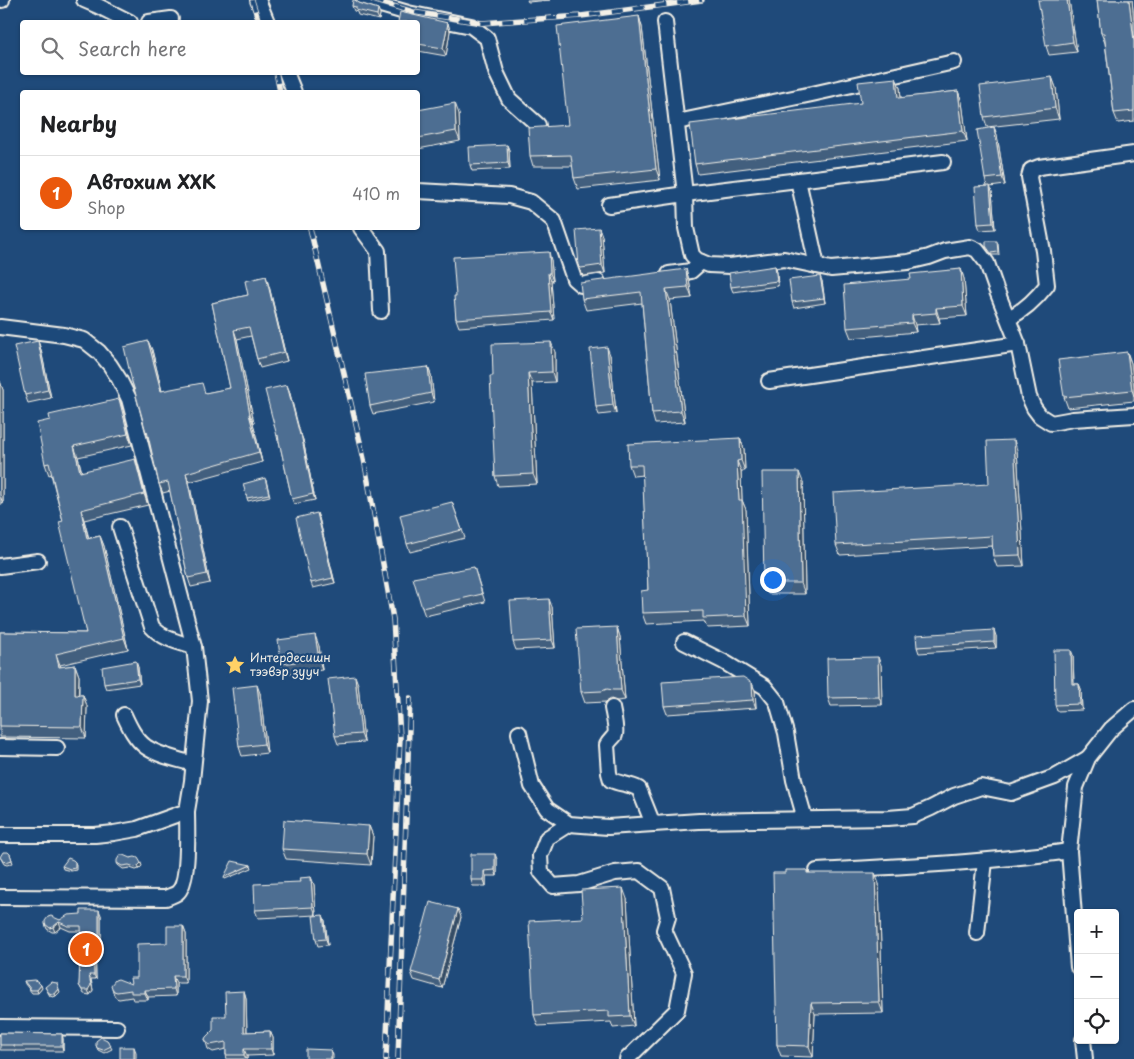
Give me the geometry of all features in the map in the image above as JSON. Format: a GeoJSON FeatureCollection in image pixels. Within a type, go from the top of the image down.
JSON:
{"type":"FeatureCollection","features":[{"type":"Feature","properties":{"kind":"street"},"geometry":{"type":"LineString","coordinates":[[84,0],[126,20]]}},
{"type":"Feature","properties":{"kind":"street"},"geometry":{"type":"LineString","coordinates":[[258,0],[266,20]]}},
{"type":"Feature","properties":{"kind":"street"},"geometry":{"type":"LineString","coordinates":[[364,0],[408,13],[471,26],[487,38],[496,72],[509,99],[538,125]]}},
{"type":"Feature","properties":{"kind":"street"},"geometry":{"type":"LineString","coordinates":[[160,20],[171,18]]}},
{"type":"Feature","properties":{"kind":"street"},"geometry":{"type":"LineString","coordinates":[[665,22],[685,194],[686,228],[692,255],[697,260],[709,265],[730,266],[784,259],[831,269],[908,262],[945,251],[970,247],[977,250],[987,263],[1018,344],[1029,397],[1040,416],[1051,423],[1073,419],[1134,415]]}},
{"type":"Feature","properties":{"kind":"street"},"geometry":{"type":"LineString","coordinates":[[677,122],[954,62]]}},
{"type":"Feature","properties":{"kind":"street"},"geometry":{"type":"LineString","coordinates":[[287,75],[293,90]]}},
{"type":"Feature","properties":{"kind":"street"},"geometry":{"type":"LineString","coordinates":[[1008,318],[1019,313],[1029,305],[1047,285],[1044,251],[1029,176],[1031,170],[1039,167],[1134,154]]}},
{"type":"Feature","properties":{"kind":"street"},"geometry":{"type":"LineString","coordinates":[[610,205],[943,162]]}},
{"type":"Feature","properties":{"kind":"street"},"geometry":{"type":"LineString","coordinates":[[798,180],[817,266]]}},
{"type":"Feature","properties":{"kind":"street"},"geometry":{"type":"LineString","coordinates":[[420,191],[509,196],[531,202],[554,221],[574,279],[581,284],[609,281]]}},
{"type":"Feature","properties":{"kind":"street"},"geometry":{"type":"LineString","coordinates":[[362,230],[378,251],[382,311]]}},
{"type":"Feature","properties":{"kind":"street"},"geometry":{"type":"LineString","coordinates":[[654,276],[691,271],[701,262]]}},
{"type":"Feature","properties":{"kind":"street"},"geometry":{"type":"LineString","coordinates":[[0,327],[64,335],[84,340],[99,352],[119,379],[129,399],[194,647],[200,701],[187,811],[186,866],[184,883],[178,892],[166,898],[0,897]]}},
{"type":"Feature","properties":{"kind":"street"},"geometry":{"type":"LineString","coordinates":[[769,381],[1018,344]]}},
{"type":"Feature","properties":{"kind":"street"},"geometry":{"type":"LineString","coordinates":[[120,527],[152,627],[159,635],[194,647]]}},
{"type":"Feature","properties":{"kind":"street"},"geometry":{"type":"LineString","coordinates":[[0,566],[38,561]]}},
{"type":"Feature","properties":{"kind":"street"},"geometry":{"type":"LineString","coordinates":[[684,642],[724,662],[765,687],[777,702],[786,732],[794,780],[805,819]]}},
{"type":"Feature","properties":{"kind":"street"},"geometry":{"type":"LineString","coordinates":[[612,708],[615,732],[607,745],[611,780],[639,789],[653,824]]}},
{"type":"Feature","properties":{"kind":"street"},"geometry":{"type":"LineString","coordinates":[[1077,954],[1069,851],[1076,787],[1088,758],[1111,729],[1134,709]]}},
{"type":"Feature","properties":{"kind":"street"},"geometry":{"type":"LineString","coordinates":[[124,715],[132,731],[144,746],[163,755],[193,764]]}},
{"type":"Feature","properties":{"kind":"street"},"geometry":{"type":"LineString","coordinates":[[519,733],[532,786],[547,809],[569,824],[608,827],[699,821],[913,816],[954,796],[981,788],[1011,793],[1054,777],[1088,758]]}},
{"type":"Feature","properties":{"kind":"street"},"geometry":{"type":"LineString","coordinates":[[0,747],[57,748]]}},
{"type":"Feature","properties":{"kind":"street"},"geometry":{"type":"LineString","coordinates":[[0,835],[95,835],[114,833],[137,829],[187,811]]}},
{"type":"Feature","properties":{"kind":"street"},"geometry":{"type":"LineString","coordinates":[[569,824],[547,838],[540,856],[541,872],[553,886],[579,884],[615,873],[639,871],[662,888],[668,917],[664,930],[684,974],[677,1010],[627,1059]]}},
{"type":"Feature","properties":{"kind":"street"},"geometry":{"type":"LineString","coordinates":[[817,871],[985,861],[1069,851]]}},
{"type":"Feature","properties":{"kind":"street"},"geometry":{"type":"LineString","coordinates":[[978,932],[985,861]]}},
{"type":"Feature","properties":{"kind":"street"},"geometry":{"type":"LineString","coordinates":[[0,1026],[117,1028]]}},
{"type":"Feature","properties":{"kind":"street"},"geometry":{"type":"LineString","coordinates":[[1083,1044],[1085,1059]]}},
{"type":"Feature","properties":{"kind":"building"},"geometry":{"type":"Polygon","coordinates":[[[353,0],[378,9],[377,15],[356,10],[356,7],[352,6],[353,0]]]}},
{"type":"Feature","properties":{"kind":"building"},"geometry":{"type":"Polygon","coordinates":[[[1038,0],[1067,0],[1073,42],[1046,46],[1038,0]]]}},
{"type":"Feature","properties":{"kind":"building"},"geometry":{"type":"Polygon","coordinates":[[[1097,0],[1129,0],[1134,41],[1134,111],[1114,113],[1104,33],[1101,33],[1097,0]]]}},
{"type":"Feature","properties":{"kind":"building"},"geometry":{"type":"Polygon","coordinates":[[[400,12],[448,23],[443,48],[420,44],[420,20],[398,20],[400,12]]]}},
{"type":"Feature","properties":{"kind":"building"},"geometry":{"type":"Polygon","coordinates":[[[639,16],[656,169],[574,178],[571,155],[530,156],[528,128],[568,125],[557,26],[639,16]]]}},
{"type":"Feature","properties":{"kind":"building"},"geometry":{"type":"Polygon","coordinates":[[[1052,77],[1055,108],[984,117],[980,86],[1052,77]]]}},
{"type":"Feature","properties":{"kind":"building"},"geometry":{"type":"Polygon","coordinates":[[[896,78],[898,98],[958,91],[963,131],[695,164],[690,124],[861,103],[858,82],[896,78]]]}},
{"type":"Feature","properties":{"kind":"building"},"geometry":{"type":"Polygon","coordinates":[[[455,103],[456,131],[420,138],[420,110],[455,103]]]}},
{"type":"Feature","properties":{"kind":"building"},"geometry":{"type":"Polygon","coordinates":[[[994,127],[1002,177],[985,179],[977,130],[994,127]]]}},
{"type":"Feature","properties":{"kind":"building"},"geometry":{"type":"Polygon","coordinates":[[[507,145],[508,163],[470,165],[469,147],[507,145]]]}},
{"type":"Feature","properties":{"kind":"building"},"geometry":{"type":"Polygon","coordinates":[[[990,186],[993,223],[978,224],[975,187],[990,186]]]}},
{"type":"Feature","properties":{"kind":"building"},"geometry":{"type":"Polygon","coordinates":[[[599,228],[602,265],[581,268],[579,266],[576,230],[599,228]]]}},
{"type":"Feature","properties":{"kind":"building"},"geometry":{"type":"Polygon","coordinates":[[[986,241],[997,241],[998,252],[991,253],[986,246],[986,241]]]}},
{"type":"Feature","properties":{"kind":"building"},"geometry":{"type":"Polygon","coordinates":[[[549,252],[550,273],[548,273],[551,312],[456,319],[453,257],[549,252]]]}},
{"type":"Feature","properties":{"kind":"building"},"geometry":{"type":"Polygon","coordinates":[[[775,266],[777,281],[731,287],[729,273],[775,266]]]}},
{"type":"Feature","properties":{"kind":"building"},"geometry":{"type":"Polygon","coordinates":[[[686,269],[688,287],[666,289],[681,411],[652,413],[641,292],[582,299],[580,283],[686,269]]]}},
{"type":"Feature","properties":{"kind":"building"},"geometry":{"type":"Polygon","coordinates":[[[961,269],[963,306],[936,308],[936,313],[912,315],[912,323],[847,328],[844,285],[911,279],[910,274],[961,269]]]}},
{"type":"Feature","properties":{"kind":"building"},"geometry":{"type":"Polygon","coordinates":[[[266,276],[284,352],[257,359],[249,327],[234,330],[249,414],[259,452],[186,473],[207,574],[188,578],[168,482],[159,484],[124,347],[148,341],[161,391],[202,383],[205,393],[230,388],[212,303],[248,295],[245,281],[266,276]]]}},
{"type":"Feature","properties":{"kind":"building"},"geometry":{"type":"Polygon","coordinates":[[[820,276],[824,298],[792,302],[789,280],[820,276]]]}},
{"type":"Feature","properties":{"kind":"building"},"geometry":{"type":"Polygon","coordinates":[[[38,341],[48,390],[25,395],[14,346],[38,341]]]}},
{"type":"Feature","properties":{"kind":"building"},"geometry":{"type":"Polygon","coordinates":[[[551,342],[552,372],[528,373],[533,474],[495,476],[490,376],[493,376],[492,344],[551,342]]]}},
{"type":"Feature","properties":{"kind":"building"},"geometry":{"type":"Polygon","coordinates":[[[607,347],[613,405],[596,407],[590,349],[607,347]]]}},
{"type":"Feature","properties":{"kind":"building"},"geometry":{"type":"Polygon","coordinates":[[[1127,352],[1132,390],[1064,397],[1058,360],[1127,352]]]}},
{"type":"Feature","properties":{"kind":"building"},"geometry":{"type":"Polygon","coordinates":[[[428,367],[431,393],[370,406],[365,374],[428,367]]]}},
{"type":"Feature","properties":{"kind":"building"},"geometry":{"type":"Polygon","coordinates":[[[287,385],[301,434],[313,494],[292,499],[278,435],[265,390],[287,385]]]}},
{"type":"Feature","properties":{"kind":"building"},"geometry":{"type":"Polygon","coordinates":[[[119,399],[128,434],[74,446],[80,472],[135,459],[144,494],[81,510],[87,539],[100,536],[124,638],[56,654],[59,667],[75,665],[75,695],[83,695],[82,727],[0,726],[0,632],[86,633],[59,522],[63,521],[49,463],[45,464],[37,423],[50,420],[49,415],[119,399]]]}},
{"type":"Feature","properties":{"kind":"building"},"geometry":{"type":"Polygon","coordinates":[[[740,438],[741,460],[737,461],[739,500],[742,500],[746,616],[703,618],[703,611],[642,613],[641,591],[648,590],[642,465],[629,465],[628,444],[740,438]]]}},
{"type":"Feature","properties":{"kind":"building"},"geometry":{"type":"Polygon","coordinates":[[[1014,440],[1020,555],[993,556],[992,536],[836,545],[833,493],[989,484],[987,441],[1014,440]]]}},
{"type":"Feature","properties":{"kind":"building"},"geometry":{"type":"Polygon","coordinates":[[[762,472],[799,472],[801,583],[764,583],[762,472]]]}},
{"type":"Feature","properties":{"kind":"building"},"geometry":{"type":"Polygon","coordinates":[[[265,478],[269,494],[247,498],[243,484],[265,478]]]}},
{"type":"Feature","properties":{"kind":"building"},"geometry":{"type":"Polygon","coordinates":[[[452,502],[462,530],[407,544],[400,515],[452,502]]]}},
{"type":"Feature","properties":{"kind":"building"},"geometry":{"type":"Polygon","coordinates":[[[317,513],[333,578],[311,583],[296,518],[317,513]]]}},
{"type":"Feature","properties":{"kind":"building"},"geometry":{"type":"Polygon","coordinates":[[[474,567],[482,594],[422,608],[413,578],[474,567]]]}},
{"type":"Feature","properties":{"kind":"building"},"geometry":{"type":"Polygon","coordinates":[[[549,599],[552,640],[513,642],[510,601],[549,599]]]}},
{"type":"Feature","properties":{"kind":"building"},"geometry":{"type":"Polygon","coordinates":[[[617,627],[621,690],[607,689],[581,692],[576,629],[617,627]]]}},
{"type":"Feature","properties":{"kind":"building"},"geometry":{"type":"Polygon","coordinates":[[[994,630],[994,642],[917,647],[916,635],[994,630]]]}},
{"type":"Feature","properties":{"kind":"building"},"geometry":{"type":"Polygon","coordinates":[[[315,635],[319,659],[281,664],[278,640],[315,635]]]}},
{"type":"Feature","properties":{"kind":"building"},"geometry":{"type":"Polygon","coordinates":[[[1054,650],[1071,650],[1072,684],[1079,684],[1080,704],[1055,705],[1054,650]]]}},
{"type":"Feature","properties":{"kind":"building"},"geometry":{"type":"Polygon","coordinates":[[[878,657],[879,697],[828,698],[827,658],[878,657]]]}},
{"type":"Feature","properties":{"kind":"building"},"geometry":{"type":"Polygon","coordinates":[[[136,661],[138,679],[104,684],[102,667],[136,661]]]}},
{"type":"Feature","properties":{"kind":"building"},"geometry":{"type":"Polygon","coordinates":[[[355,676],[361,734],[335,736],[328,679],[355,676]]]}},
{"type":"Feature","properties":{"kind":"building"},"geometry":{"type":"Polygon","coordinates":[[[743,677],[752,683],[753,700],[664,706],[662,682],[743,677]]]}},
{"type":"Feature","properties":{"kind":"building"},"geometry":{"type":"Polygon","coordinates":[[[257,685],[264,744],[239,747],[232,688],[257,685]]]}},
{"type":"Feature","properties":{"kind":"building"},"geometry":{"type":"Polygon","coordinates":[[[284,820],[369,826],[367,854],[282,849],[284,820]]]}},
{"type":"Feature","properties":{"kind":"building"},"geometry":{"type":"Polygon","coordinates":[[[3,852],[8,852],[12,860],[3,861],[0,857],[3,852]]]}},
{"type":"Feature","properties":{"kind":"building"},"geometry":{"type":"Polygon","coordinates":[[[471,854],[495,854],[495,870],[484,871],[484,880],[471,880],[471,854]]]}},
{"type":"Feature","properties":{"kind":"building"},"geometry":{"type":"Polygon","coordinates":[[[120,855],[138,858],[141,863],[135,867],[129,865],[122,866],[117,863],[120,855]]]}},
{"type":"Feature","properties":{"kind":"building"},"geometry":{"type":"Polygon","coordinates":[[[68,858],[75,862],[75,868],[70,869],[62,866],[68,858]]]}},
{"type":"Feature","properties":{"kind":"building"},"geometry":{"type":"Polygon","coordinates":[[[232,861],[251,865],[224,877],[232,861]]]}},
{"type":"Feature","properties":{"kind":"building"},"geometry":{"type":"Polygon","coordinates":[[[785,870],[807,870],[807,873],[875,873],[879,1002],[811,1003],[809,1046],[777,1045],[773,873],[785,873],[785,870]]]}},
{"type":"Feature","properties":{"kind":"building"},"geometry":{"type":"Polygon","coordinates":[[[311,877],[313,907],[255,910],[254,884],[300,882],[299,878],[311,877]]]}},
{"type":"Feature","properties":{"kind":"building"},"geometry":{"type":"Polygon","coordinates":[[[623,888],[630,1016],[609,1017],[609,1011],[534,1015],[529,921],[583,918],[581,890],[623,888]]]}},
{"type":"Feature","properties":{"kind":"building"},"geometry":{"type":"Polygon","coordinates":[[[430,902],[458,909],[439,980],[411,972],[430,902]]]}},
{"type":"Feature","properties":{"kind":"building"},"geometry":{"type":"Polygon","coordinates":[[[81,910],[99,910],[99,937],[93,938],[94,975],[89,975],[91,985],[88,990],[82,990],[79,985],[80,953],[82,953],[81,926],[68,926],[59,922],[50,928],[45,924],[48,917],[51,916],[60,920],[68,915],[81,914],[81,910]]]}},
{"type":"Feature","properties":{"kind":"building"},"geometry":{"type":"Polygon","coordinates":[[[323,915],[326,939],[316,940],[313,916],[323,915]]]}},
{"type":"Feature","properties":{"kind":"building"},"geometry":{"type":"Polygon","coordinates":[[[167,926],[183,926],[183,976],[173,976],[174,989],[145,990],[145,993],[131,993],[131,990],[114,991],[111,985],[115,980],[118,979],[131,984],[130,978],[137,978],[137,944],[167,943],[167,926]]]}},
{"type":"Feature","properties":{"kind":"building"},"geometry":{"type":"Polygon","coordinates":[[[34,980],[41,985],[37,990],[31,990],[24,981],[34,980]]]}},
{"type":"Feature","properties":{"kind":"building"},"geometry":{"type":"Polygon","coordinates":[[[51,982],[57,983],[59,989],[55,994],[49,993],[45,987],[51,982]]]}},
{"type":"Feature","properties":{"kind":"building"},"geometry":{"type":"Polygon","coordinates":[[[244,991],[244,1032],[270,1031],[271,1049],[244,1049],[244,1055],[226,1055],[226,1042],[210,1045],[205,1039],[213,1030],[213,1016],[226,1016],[225,992],[244,991]]]}},
{"type":"Feature","properties":{"kind":"building"},"geometry":{"type":"Polygon","coordinates":[[[0,1033],[62,1034],[62,1046],[0,1045],[0,1033]]]}},
{"type":"Feature","properties":{"kind":"building"},"geometry":{"type":"Polygon","coordinates":[[[101,1037],[107,1040],[111,1046],[103,1050],[97,1048],[96,1041],[101,1037]]]}},
{"type":"Feature","properties":{"kind":"building"},"geometry":{"type":"Polygon","coordinates":[[[120,1047],[134,1047],[134,1059],[120,1059],[120,1047]]]}},
{"type":"Feature","properties":{"kind":"building"},"geometry":{"type":"Polygon","coordinates":[[[306,1049],[331,1050],[331,1059],[306,1059],[306,1049]]]}},
{"type":"Feature","properties":{"kind":"railway"},"geometry":{"type":"LineString","coordinates":[[252,0],[258,20]]}},
{"type":"Feature","properties":{"kind":"railway"},"geometry":{"type":"LineString","coordinates":[[373,0],[413,12],[482,23],[581,16],[702,0]]}},
{"type":"Feature","properties":{"kind":"railway"},"geometry":{"type":"LineString","coordinates":[[277,75],[280,90]]}},
{"type":"Feature","properties":{"kind":"railway"},"geometry":{"type":"LineString","coordinates":[[310,230],[364,459],[393,619],[400,738],[386,1059]]}},
{"type":"Feature","properties":{"kind":"railway"},"geometry":{"type":"LineString","coordinates":[[398,1059],[410,698]]}},
{"type":"Feature","properties":{"kind":"place","name":"Интердесишн тээвэр зууч"},"geometry":{"type":"Point","coordinates":[235,665]}},
{"type":"Feature","properties":{"kind":"place","name":"Автохим ХХК"},"geometry":{"type":"Point","coordinates":[86,949]}}]}
